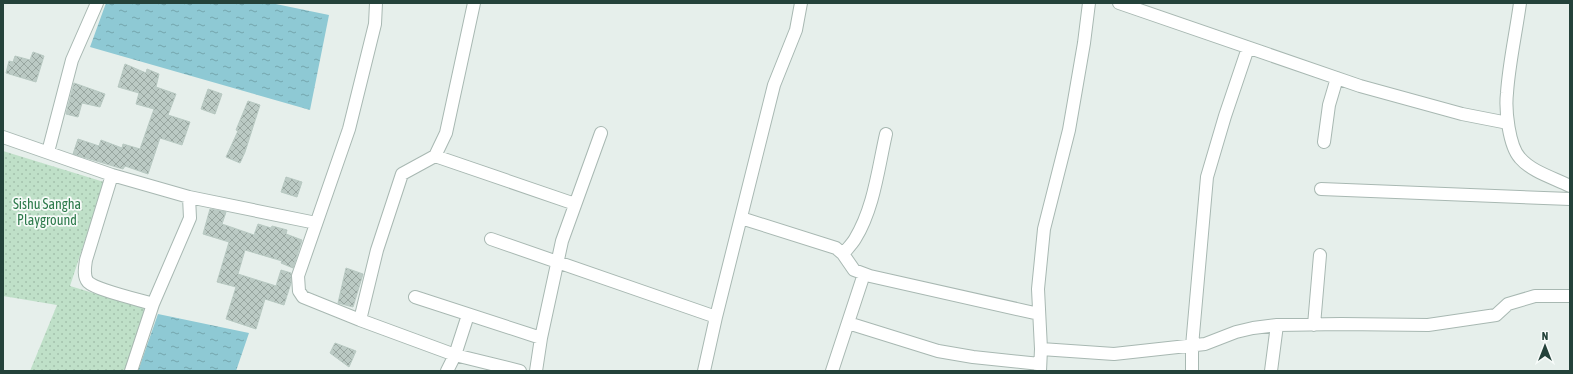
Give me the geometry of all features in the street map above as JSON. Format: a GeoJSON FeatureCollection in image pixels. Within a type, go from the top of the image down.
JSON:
{"type":"FeatureCollection","features":[{"type":"Feature","properties":{"kind":"street"},"geometry":{"type":"LineString","coordinates":[[48,152],[72,60],[98,3]]}},
{"type":"Feature","properties":{"kind":"street"},"geometry":{"type":"LineString","coordinates":[[376,3],[375,24],[349,129],[298,276],[299,291],[303,297],[455,355],[520,371]]}},
{"type":"Feature","properties":{"kind":"street"},"geometry":{"type":"LineString","coordinates":[[360,320],[377,250],[402,174],[435,156],[446,133],[474,3]]}},
{"type":"Feature","properties":{"kind":"street"},"geometry":{"type":"LineString","coordinates":[[704,371],[716,317],[774,86],[796,30],[801,3]]}},
{"type":"Feature","properties":{"kind":"street"},"geometry":{"type":"LineString","coordinates":[[848,323],[938,351],[1040,367],[1041,349],[1038,288],[1044,229],[1068,130],[1084,43],[1089,3]]}},
{"type":"Feature","properties":{"kind":"street"},"geometry":{"type":"LineString","coordinates":[[1119,3],[1360,86],[1462,114],[1508,123]]}},
{"type":"Feature","properties":{"kind":"street"},"geometry":{"type":"LineString","coordinates":[[1520,3],[1506,94],[1508,123],[1512,143],[1519,157],[1529,166],[1570,186]]}},
{"type":"Feature","properties":{"kind":"street"},"geometry":{"type":"LineString","coordinates":[[1192,371],[1192,346],[1207,177],[1225,116],[1248,48]]}},
{"type":"Feature","properties":{"kind":"street"},"geometry":{"type":"LineString","coordinates":[[1324,142],[1329,105],[1337,78]]}},
{"type":"Feature","properties":{"kind":"street"},"geometry":{"type":"LineString","coordinates":[[536,371],[541,338],[562,241],[601,133]]}},
{"type":"Feature","properties":{"kind":"street"},"geometry":{"type":"LineString","coordinates":[[843,254],[855,239],[866,216],[872,197],[886,134]]}},
{"type":"Feature","properties":{"kind":"street"},"geometry":{"type":"LineString","coordinates":[[3,137],[112,175],[189,197],[316,223]]}},
{"type":"Feature","properties":{"kind":"street"},"geometry":{"type":"LineString","coordinates":[[435,156],[575,204]]}},
{"type":"Feature","properties":{"kind":"street"},"geometry":{"type":"LineString","coordinates":[[112,175],[86,260],[84,273],[88,282],[98,288],[153,304]]}},
{"type":"Feature","properties":{"kind":"street"},"geometry":{"type":"LineString","coordinates":[[1321,189],[1570,199]]}},
{"type":"Feature","properties":{"kind":"street"},"geometry":{"type":"LineString","coordinates":[[131,371],[153,304],[190,218],[189,197]]}},
{"type":"Feature","properties":{"kind":"street"},"geometry":{"type":"LineString","coordinates":[[741,218],[836,248],[843,254],[854,270],[864,274],[1039,314]]}},
{"type":"Feature","properties":{"kind":"street"},"geometry":{"type":"LineString","coordinates":[[490,239],[716,317]]}},
{"type":"Feature","properties":{"kind":"street"},"geometry":{"type":"LineString","coordinates":[[1314,325],[1320,255]]}},
{"type":"Feature","properties":{"kind":"street"},"geometry":{"type":"LineString","coordinates":[[832,371],[864,274]]}},
{"type":"Feature","properties":{"kind":"street"},"geometry":{"type":"LineString","coordinates":[[1041,349],[1114,354],[1205,344],[1253,328],[1314,325],[1428,325],[1496,315],[1508,304],[1535,296],[1570,296]]}},
{"type":"Feature","properties":{"kind":"street"},"geometry":{"type":"LineString","coordinates":[[416,297],[541,338]]}},
{"type":"Feature","properties":{"kind":"street"},"geometry":{"type":"LineString","coordinates":[[447,371],[455,355],[468,315]]}},
{"type":"Feature","properties":{"kind":"street"},"geometry":{"type":"LineString","coordinates":[[1271,371],[1277,326]]}},
{"type":"Feature","properties":{"kind":"green space","name":"Sishu Sangha Playground"},"geometry":{"type":"Polygon","coordinates":[[[3,151],[104,182],[70,286],[146,309],[125,371],[30,371],[57,305],[3,296],[3,151]]]}},
{"type":"Feature","properties":{"kind":"water"},"geometry":{"type":"Polygon","coordinates":[[[106,3],[271,3],[329,15],[310,110],[90,47],[106,3]]]}},
{"type":"Feature","properties":{"kind":"water"},"geometry":{"type":"Polygon","coordinates":[[[158,314],[249,333],[236,371],[138,371],[158,314]]]}},
{"type":"Feature","properties":{"kind":"building"},"geometry":{"type":"Polygon","coordinates":[[[33,52],[44,56],[36,82],[6,73],[9,61],[13,62],[15,56],[30,60],[33,52]]]}},
{"type":"Feature","properties":{"kind":"building"},"geometry":{"type":"Polygon","coordinates":[[[125,64],[146,73],[147,69],[159,74],[156,87],[176,94],[168,115],[190,122],[182,145],[160,138],[148,174],[125,166],[123,169],[73,154],[78,139],[99,146],[101,140],[122,148],[123,144],[140,149],[154,109],[136,104],[139,93],[118,87],[125,64]]]}},
{"type":"Feature","properties":{"kind":"building"},"geometry":{"type":"Polygon","coordinates":[[[74,83],[105,94],[100,107],[82,103],[78,117],[66,114],[74,83]]]}},
{"type":"Feature","properties":{"kind":"building"},"geometry":{"type":"Polygon","coordinates":[[[208,89],[222,94],[215,114],[201,109],[208,89]]]}},
{"type":"Feature","properties":{"kind":"building"},"geometry":{"type":"Polygon","coordinates":[[[248,101],[260,105],[240,163],[226,157],[238,131],[236,130],[248,101]]]}},
{"type":"Feature","properties":{"kind":"building"},"geometry":{"type":"Polygon","coordinates":[[[286,177],[302,182],[297,197],[281,192],[286,177]]]}},
{"type":"Feature","properties":{"kind":"building"},"geometry":{"type":"Polygon","coordinates":[[[210,209],[226,212],[222,224],[254,235],[258,224],[271,228],[272,226],[287,230],[286,234],[302,240],[293,268],[281,263],[282,261],[245,250],[238,274],[276,286],[281,270],[291,273],[291,283],[284,305],[265,299],[256,329],[226,319],[236,287],[217,282],[229,242],[203,234],[210,209]]]}},
{"type":"Feature","properties":{"kind":"building"},"geometry":{"type":"Polygon","coordinates":[[[346,268],[363,274],[353,307],[338,303],[346,268]]]}},
{"type":"Feature","properties":{"kind":"building"},"geometry":{"type":"Polygon","coordinates":[[[335,343],[356,351],[349,367],[330,353],[335,343]]]}}]}
